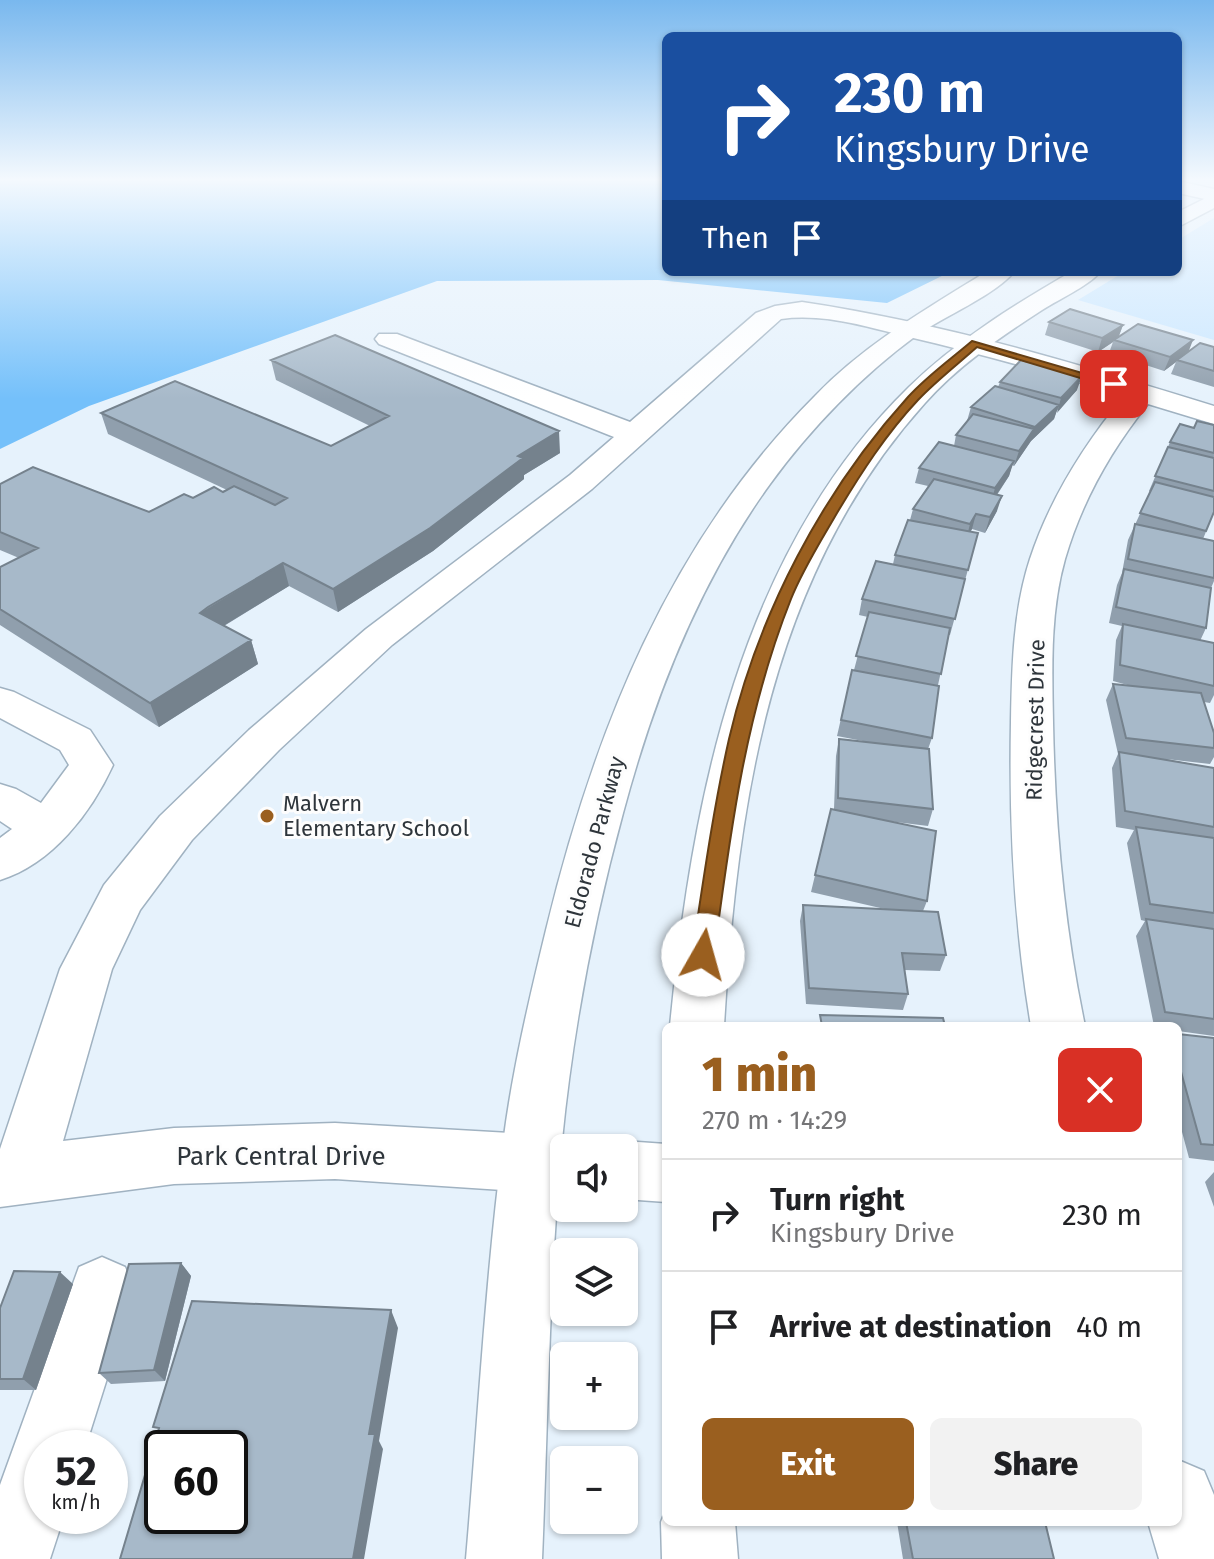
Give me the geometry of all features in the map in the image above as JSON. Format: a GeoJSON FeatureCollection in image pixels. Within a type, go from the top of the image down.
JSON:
{"type":"FeatureCollection","features":[{"type":"Feature","properties":{"kind":"main road","name":"Eldorado Parkway"},"geometry":{"type":"LineString","coordinates":[[504,1559],[547,1164],[555,1005],[601,797],[666,633],[715,539],[774,456],[840,384],[908,328],[995,276]]}},
{"type":"Feature","properties":{"kind":"main road"},"geometry":{"type":"LineString","coordinates":[[697,1022],[719,834],[738,736],[784,597],[815,536],[863,458],[914,397],[976,343],[1018,313],[1081,276]]}},
{"type":"Feature","properties":{"kind":"main road"},"geometry":{"type":"LineString","coordinates":[[12,1176],[86,969],[121,899],[176,828],[264,740],[379,637],[581,482],[765,318],[775,313],[816,310],[908,328],[976,343],[1214,415]]}},
{"type":"Feature","properties":{"kind":"main road"},"geometry":{"type":"LineString","coordinates":[[388,339],[634,434]]}},
{"type":"Feature","properties":{"kind":"main road","name":"Ridgecrest Drive"},"geometry":{"type":"LineString","coordinates":[[1057,1022],[1048,979],[1031,787],[1032,655],[1046,563],[1073,489],[1106,435],[1142,393]]}},
{"type":"Feature","properties":{"kind":"main road"},"geometry":{"type":"LineString","coordinates":[[0,701],[75,740],[91,765],[81,790],[47,828],[0,862]]}},
{"type":"Feature","properties":{"kind":"main road"},"geometry":{"type":"LineString","coordinates":[[0,800],[47,828]]}},
{"type":"Feature","properties":{"kind":"main road","name":"Park Central Drive"},"geometry":{"type":"LineString","coordinates":[[12,1176],[174,1156],[335,1151],[547,1164]]}},
{"type":"Feature","properties":{"kind":"main road"},"geometry":{"type":"LineString","coordinates":[[638,1171],[662,1173]]}},
{"type":"Feature","properties":{"kind":"main road"},"geometry":{"type":"LineString","coordinates":[[55,1430],[102,1290]]}},
{"type":"Feature","properties":{"kind":"main road"},"geometry":{"type":"LineString","coordinates":[[1182,1510],[1197,1559]]}},
{"type":"Feature","properties":{"kind":"main road"},"geometry":{"type":"LineString","coordinates":[[12,1559],[24,1523]]}},
{"type":"Feature","properties":{"kind":"main road"},"geometry":{"type":"LineString","coordinates":[[698,1526],[700,1559]]}},
{"type":"Feature","properties":{"kind":"shaded area"},"geometry":{"type":"Polygon","coordinates":[[[0,254],[662,254],[662,276],[942,276],[887,303],[658,280],[437,281],[89,406],[0,449],[0,254]]]}},
{"type":"Feature","properties":{"kind":"shaded area"},"geometry":{"type":"Polygon","coordinates":[[[1182,254],[1214,254],[1214,340],[1078,300],[1117,276],[1182,276],[1182,254]]]}},
{"type":"Feature","properties":{"kind":"building"},"geometry":{"type":"Polygon","coordinates":[[[1070,309],[1123,325],[1102,338],[1049,322],[1070,309]]]}},
{"type":"Feature","properties":{"kind":"building"},"geometry":{"type":"Polygon","coordinates":[[[1138,324],[1193,340],[1170,357],[1114,340],[1138,324]]]}},
{"type":"Feature","properties":{"kind":"building"},"geometry":{"type":"Polygon","coordinates":[[[335,335],[559,431],[518,456],[523,458],[430,528],[333,589],[283,563],[208,607],[200,613],[251,640],[150,703],[0,609],[0,567],[38,548],[0,532],[0,484],[33,467],[149,512],[184,494],[193,498],[214,487],[223,492],[234,486],[275,505],[287,498],[101,413],[175,381],[331,446],[389,416],[271,360],[335,335]]]}},
{"type":"Feature","properties":{"kind":"building"},"geometry":{"type":"Polygon","coordinates":[[[1200,343],[1214,347],[1214,371],[1177,360],[1200,343]]]}},
{"type":"Feature","properties":{"kind":"building"},"geometry":{"type":"Polygon","coordinates":[[[1021,360],[1082,376],[1061,398],[1000,382],[1021,360]]]}},
{"type":"Feature","properties":{"kind":"building"},"geometry":{"type":"Polygon","coordinates":[[[995,386],[1059,405],[1035,427],[971,407],[995,386]]]}},
{"type":"Feature","properties":{"kind":"building"},"geometry":{"type":"Polygon","coordinates":[[[973,414],[1034,429],[1019,451],[956,435],[973,414]]]}},
{"type":"Feature","properties":{"kind":"building"},"geometry":{"type":"Polygon","coordinates":[[[1197,421],[1214,425],[1214,453],[1170,442],[1180,424],[1194,428],[1197,421]]]}},
{"type":"Feature","properties":{"kind":"building"},"geometry":{"type":"Polygon","coordinates":[[[939,442],[1014,461],[995,488],[919,468],[939,442]]]}},
{"type":"Feature","properties":{"kind":"building"},"geometry":{"type":"Polygon","coordinates":[[[1168,447],[1214,458],[1214,491],[1155,476],[1168,447]]]}},
{"type":"Feature","properties":{"kind":"building"},"geometry":{"type":"Polygon","coordinates":[[[934,479],[1002,496],[990,517],[976,514],[970,524],[913,509],[934,479]]]}},
{"type":"Feature","properties":{"kind":"building"},"geometry":{"type":"Polygon","coordinates":[[[1155,482],[1214,497],[1214,512],[1206,531],[1140,513],[1155,482]]]}},
{"type":"Feature","properties":{"kind":"building"},"geometry":{"type":"Polygon","coordinates":[[[908,520],[978,533],[968,570],[895,555],[908,520]]]}},
{"type":"Feature","properties":{"kind":"building"},"geometry":{"type":"Polygon","coordinates":[[[1135,524],[1214,541],[1214,578],[1128,559],[1135,524]]]}},
{"type":"Feature","properties":{"kind":"building"},"geometry":{"type":"Polygon","coordinates":[[[876,561],[965,579],[955,619],[862,599],[876,561]]]}},
{"type":"Feature","properties":{"kind":"building"},"geometry":{"type":"Polygon","coordinates":[[[1124,569],[1211,588],[1206,628],[1116,607],[1124,569]]]}},
{"type":"Feature","properties":{"kind":"building"},"geometry":{"type":"Polygon","coordinates":[[[869,612],[950,628],[941,674],[856,656],[869,612]]]}},
{"type":"Feature","properties":{"kind":"building"},"geometry":{"type":"Polygon","coordinates":[[[1123,624],[1214,643],[1214,686],[1120,665],[1123,624]]]}},
{"type":"Feature","properties":{"kind":"building"},"geometry":{"type":"Polygon","coordinates":[[[852,670],[939,686],[932,738],[841,720],[852,670]]]}},
{"type":"Feature","properties":{"kind":"building"},"geometry":{"type":"Polygon","coordinates":[[[1113,684],[1201,693],[1214,733],[1214,748],[1126,738],[1113,684]]]}},
{"type":"Feature","properties":{"kind":"building"},"geometry":{"type":"Polygon","coordinates":[[[839,739],[929,749],[933,809],[838,798],[839,739]]]}},
{"type":"Feature","properties":{"kind":"building"},"geometry":{"type":"Polygon","coordinates":[[[1119,752],[1214,768],[1214,827],[1125,811],[1119,752]]]}},
{"type":"Feature","properties":{"kind":"building"},"geometry":{"type":"Polygon","coordinates":[[[831,809],[936,831],[927,901],[815,875],[831,809]]]}},
{"type":"Feature","properties":{"kind":"building"},"geometry":{"type":"Polygon","coordinates":[[[1136,827],[1214,838],[1214,913],[1150,904],[1136,827]]]}},
{"type":"Feature","properties":{"kind":"building"},"geometry":{"type":"Polygon","coordinates":[[[803,905],[938,912],[946,955],[902,953],[908,994],[809,988],[803,905]]]}},
{"type":"Feature","properties":{"kind":"building"},"geometry":{"type":"Polygon","coordinates":[[[1146,919],[1214,929],[1214,1019],[1165,1012],[1146,919]]]}},
{"type":"Feature","properties":{"kind":"building"},"geometry":{"type":"Polygon","coordinates":[[[820,1015],[943,1018],[944,1022],[821,1022],[820,1015]]]}},
{"type":"Feature","properties":{"kind":"building"},"geometry":{"type":"Polygon","coordinates":[[[1182,1034],[1214,1038],[1214,1145],[1201,1144],[1182,1075],[1182,1034]]]}},
{"type":"Feature","properties":{"kind":"building"},"geometry":{"type":"Polygon","coordinates":[[[181,1263],[154,1370],[99,1373],[129,1264],[181,1263]]]}},
{"type":"Feature","properties":{"kind":"building"},"geometry":{"type":"Polygon","coordinates":[[[14,1271],[60,1272],[23,1379],[0,1379],[0,1308],[14,1271]]]}},
{"type":"Feature","properties":{"kind":"building"},"geometry":{"type":"Polygon","coordinates":[[[192,1301],[391,1310],[369,1434],[375,1434],[353,1559],[120,1559],[144,1478],[144,1534],[248,1534],[248,1430],[153,1427],[192,1301]]]}},
{"type":"Feature","properties":{"kind":"building"},"geometry":{"type":"Polygon","coordinates":[[[907,1526],[1046,1526],[1054,1559],[913,1559],[907,1526]]]}},
{"type":"Feature","properties":{"kind":"place","name":"Malvern Elementary School"},"geometry":{"type":"Point","coordinates":[267,816]}},
{"type":"Feature","properties":{"kind":"route"},"geometry":{"type":"LineString","coordinates":[[703,955],[719,834],[738,736],[760,663],[784,597],[815,536],[863,458],[914,397],[976,343],[1114,384]]}}]}
